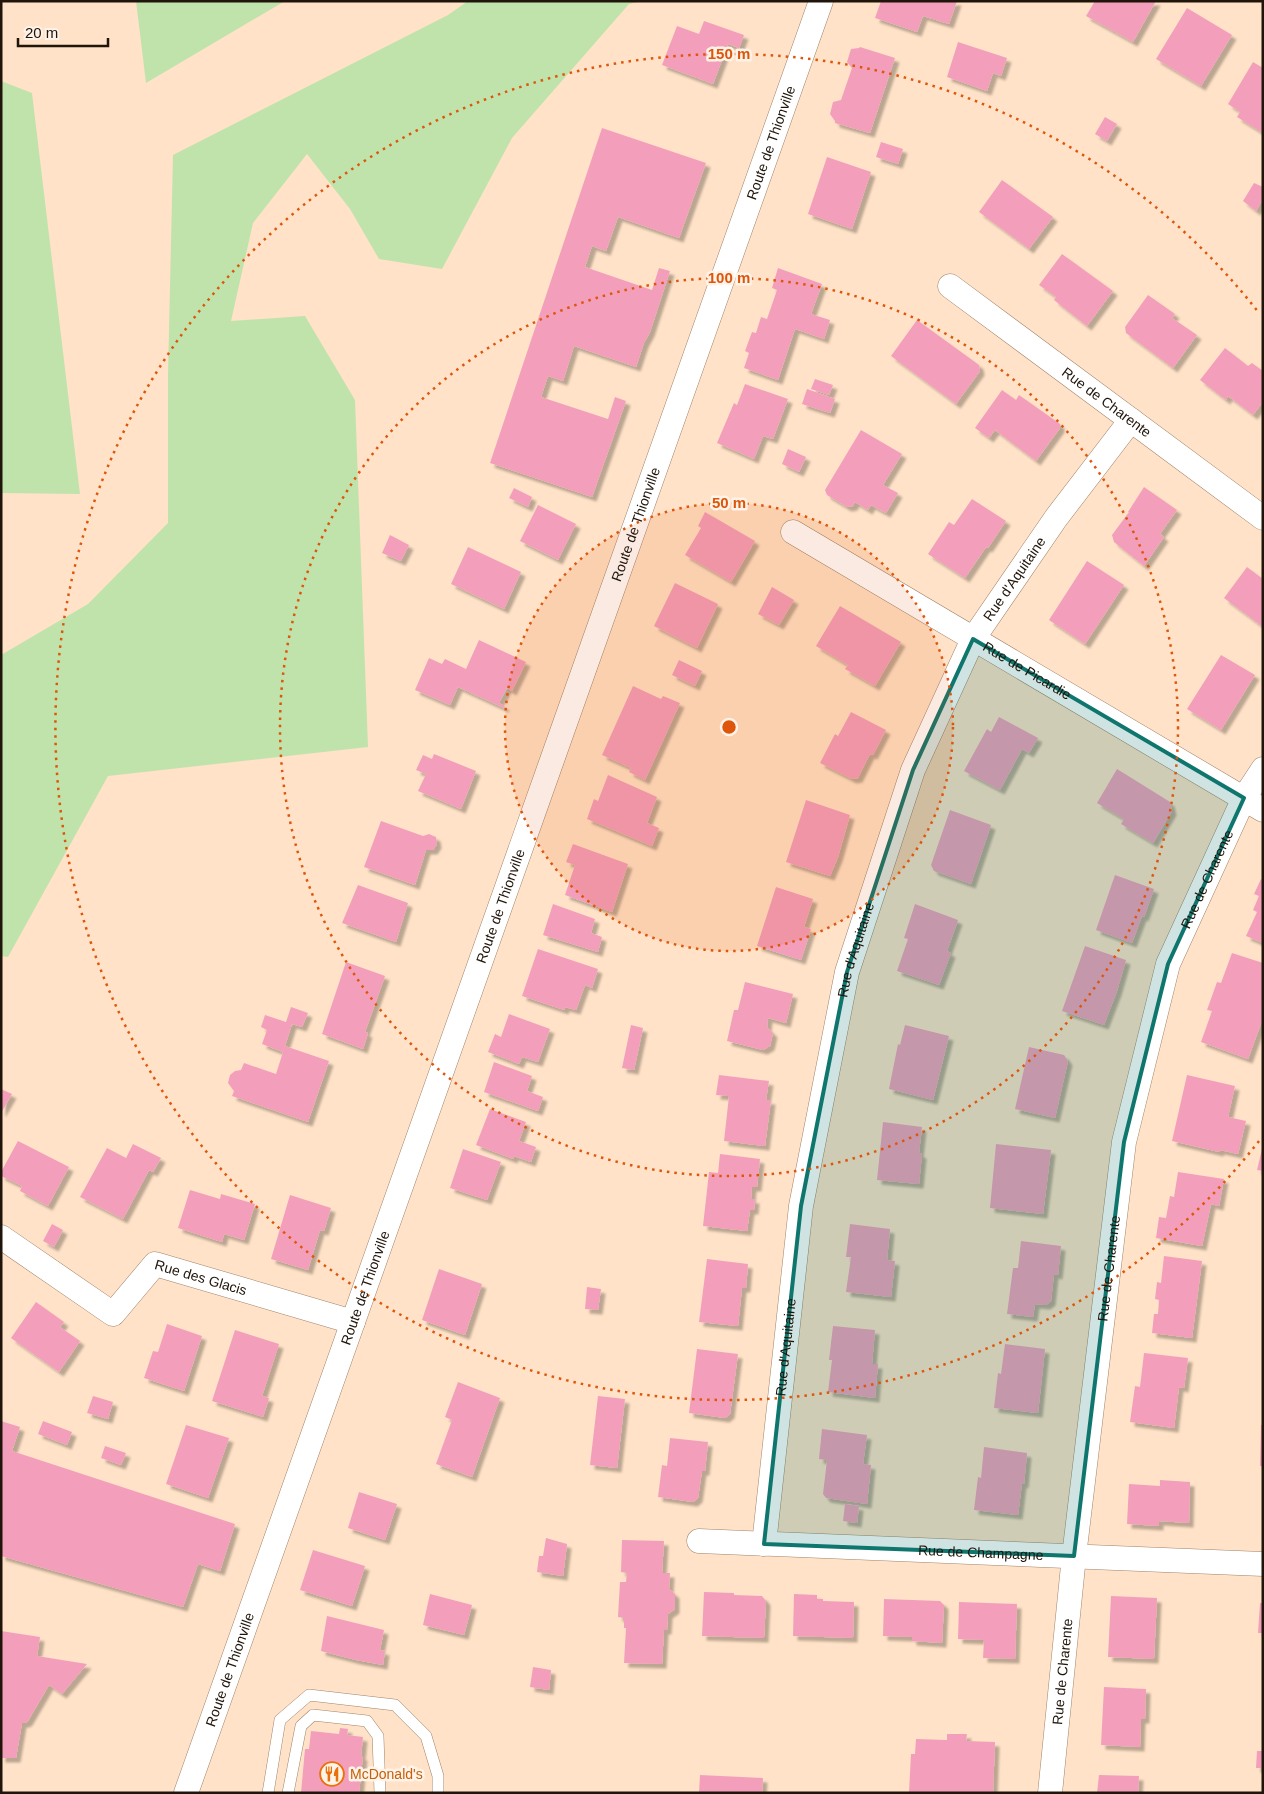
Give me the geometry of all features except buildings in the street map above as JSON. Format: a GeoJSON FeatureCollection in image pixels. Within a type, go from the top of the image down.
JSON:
{"type":"FeatureCollection","features":[{"type":"Feature","properties":{"kind":"street","name":"Route de Thionville"},"geometry":{"type":"LineString","coordinates":[[186,1793],[816,7]]}},
{"type":"Feature","properties":{"kind":"street","name":"Rue de Charente"},"geometry":{"type":"LineString","coordinates":[[950,286],[1263,518]]}},
{"type":"Feature","properties":{"kind":"street","name":"Rue d'Aquitaine"},"geometry":{"type":"LineString","coordinates":[[764,1544],[801,1206],[847,972],[913,770],[973,639],[1056,518],[1131,420]]}},
{"type":"Feature","properties":{"kind":"street","name":"Rue de Picardie"},"geometry":{"type":"LineString","coordinates":[[793,532],[1253,804]]}},
{"type":"Feature","properties":{"kind":"street","name":"Rue de Charente"},"geometry":{"type":"LineString","coordinates":[[1050,1793],[1074,1556],[1124,1142],[1168,964],[1253,804],[1263,769]]}},
{"type":"Feature","properties":{"kind":"street","name":"Rue des Glacis"},"geometry":{"type":"LineString","coordinates":[[1,1236],[113,1314],[155,1264],[353,1322]]}},
{"type":"Feature","properties":{"kind":"street","name":"Rue de Champagne"},"geometry":{"type":"LineString","coordinates":[[699,1541],[1263,1564]]}},
{"type":"Feature","properties":{"kind":"lane"},"geometry":{"type":"LineString","coordinates":[[268,1793],[280,1720],[308,1695],[394,1705],[426,1736],[438,1776],[438,1793]]}},
{"type":"Feature","properties":{"kind":"lane"},"geometry":{"type":"LineString","coordinates":[[288,1793],[301,1726],[313,1715],[366,1721],[378,1736],[380,1793]]}},
{"type":"Feature","properties":{"kind":"highlighted area"},"geometry":{"type":"Polygon","coordinates":[[[973,639],[1244,798],[1168,964],[1124,1142],[1074,1556],[764,1544],[801,1206],[847,972],[913,770],[973,639]]]}},
{"type":"Feature","properties":{"kind":"green space"},"geometry":{"type":"Polygon","coordinates":[[[136,1],[285,1],[146,83],[136,1]]]}},
{"type":"Feature","properties":{"kind":"green space"},"geometry":{"type":"Polygon","coordinates":[[[468,1],[643,1],[629,4],[512,138],[442,269],[379,259],[350,209],[307,154],[253,223],[231,321],[305,316],[355,400],[368,747],[108,776],[8,957],[1,956],[1,655],[88,604],[168,523],[168,375],[173,155],[448,15],[468,1]]]}},
{"type":"Feature","properties":{"kind":"green space"},"geometry":{"type":"Polygon","coordinates":[[[1,81],[32,93],[80,494],[1,493],[1,81]]]}},
{"type":"Feature","properties":{"kind":"place","name":"McDonald's"},"geometry":{"type":"Point","coordinates":[332,1774]}}]}
